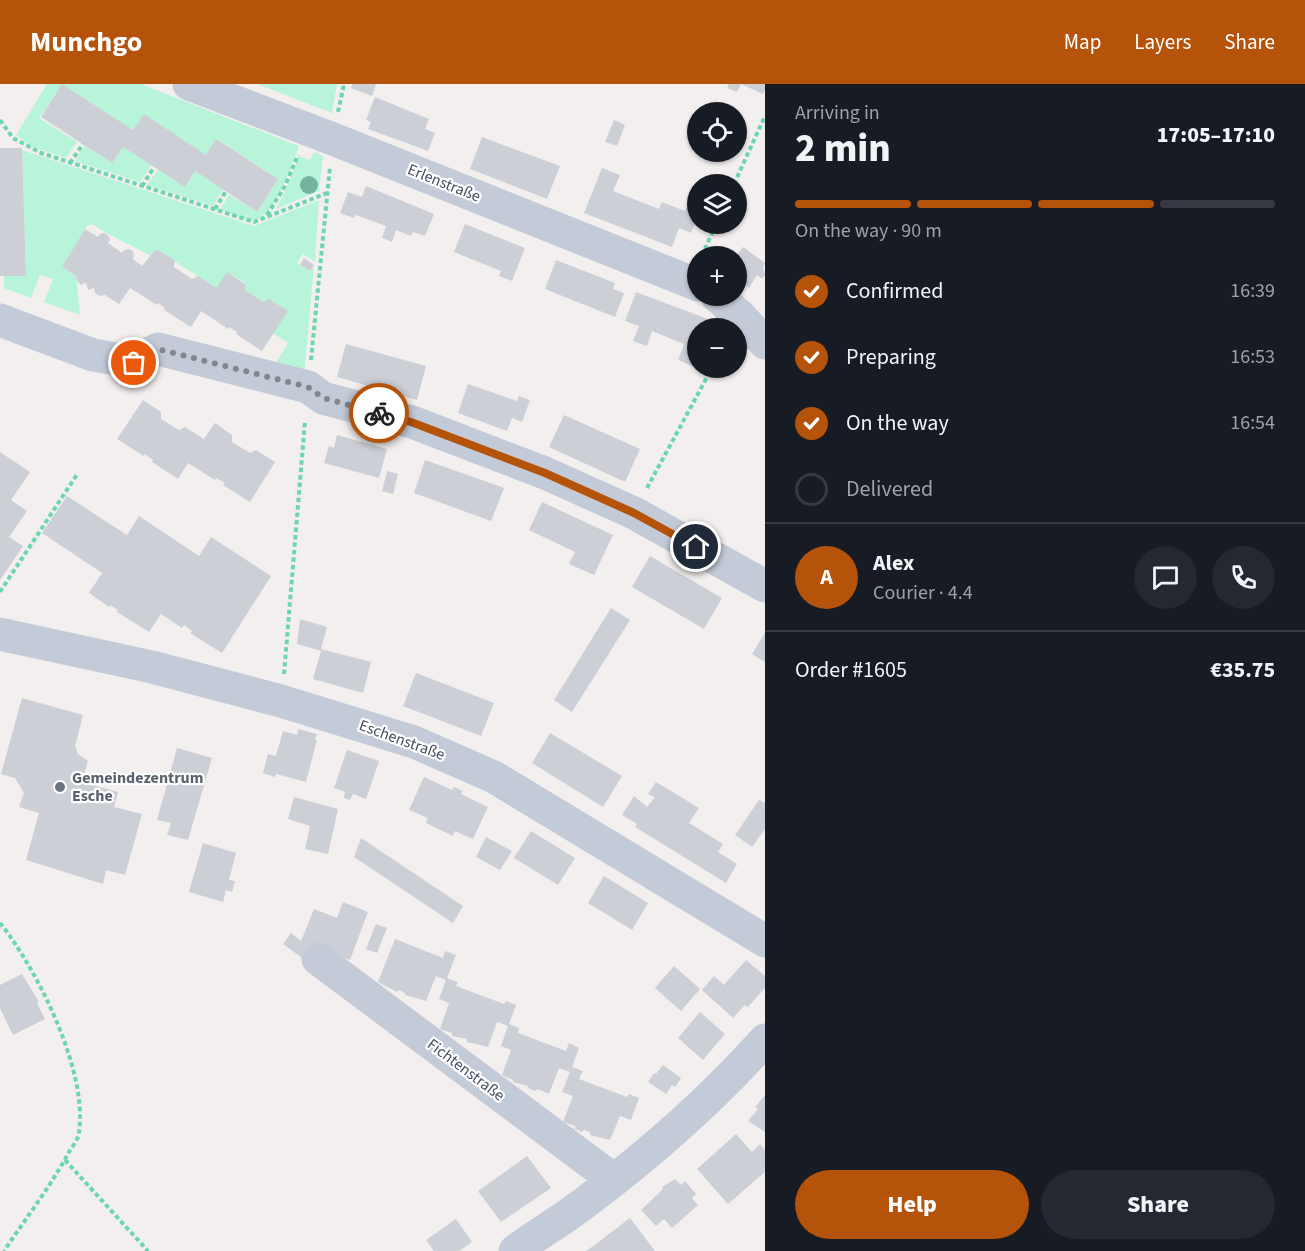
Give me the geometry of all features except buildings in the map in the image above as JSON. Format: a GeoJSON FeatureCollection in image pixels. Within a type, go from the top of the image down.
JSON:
{"type":"FeatureCollection","features":[{"type":"Feature","properties":{"kind":"street","name":"Erlenstraße"},"geometry":{"type":"LineString","coordinates":[[189,84],[308,129],[687,281]]}},
{"type":"Feature","properties":{"kind":"street"},"geometry":{"type":"LineString","coordinates":[[728,306],[765,343]]}},
{"type":"Feature","properties":{"kind":"street"},"geometry":{"type":"LineString","coordinates":[[0,320],[93,355],[134,363],[158,349],[308,387],[323,398],[411,422],[522,464],[634,513],[763,578]]}},
{"type":"Feature","properties":{"kind":"street","name":"Eschenstraße"},"geometry":{"type":"LineString","coordinates":[[0,634],[152,667],[281,701],[414,742],[494,777],[765,941]]}},
{"type":"Feature","properties":{"kind":"street","name":"Fichtenstraße"},"geometry":{"type":"LineString","coordinates":[[318,959],[614,1180]]}},
{"type":"Feature","properties":{"kind":"street"},"geometry":{"type":"LineString","coordinates":[[515,1251],[585,1203],[648,1152],[723,1084],[765,1040]]}},
{"type":"Feature","properties":{"kind":"path"},"geometry":{"type":"LineString","coordinates":[[339,105],[344,84]]}},
{"type":"Feature","properties":{"kind":"path"},"geometry":{"type":"LineString","coordinates":[[739,174],[765,116]]}},
{"type":"Feature","properties":{"kind":"path"},"geometry":{"type":"LineString","coordinates":[[0,120],[13,138],[27,148],[254,222],[327,193]]}},
{"type":"Feature","properties":{"kind":"path"},"geometry":{"type":"LineString","coordinates":[[266,217],[285,186],[308,129]]}},
{"type":"Feature","properties":{"kind":"path"},"geometry":{"type":"LineString","coordinates":[[70,163],[83,144]]}},
{"type":"Feature","properties":{"kind":"path"},"geometry":{"type":"LineString","coordinates":[[142,186],[154,167]]}},
{"type":"Feature","properties":{"kind":"path"},"geometry":{"type":"LineString","coordinates":[[215,209],[226,191]]}},
{"type":"Feature","properties":{"kind":"path"},"geometry":{"type":"LineString","coordinates":[[634,513],[707,378]]}},
{"type":"Feature","properties":{"kind":"path"},"geometry":{"type":"LineString","coordinates":[[0,591],[78,473]]}},
{"type":"Feature","properties":{"kind":"path"},"geometry":{"type":"LineString","coordinates":[[0,922],[41,986],[57,1023],[78,1086],[80,1133],[65,1160],[4,1251]]}},
{"type":"Feature","properties":{"kind":"path"},"geometry":{"type":"LineString","coordinates":[[65,1160],[148,1251]]}},
{"type":"Feature","properties":{"kind":"green space"},"geometry":{"type":"Polygon","coordinates":[[[47,84],[141,84],[299,146],[275,202],[260,218],[252,220],[220,209],[229,195],[257,211],[278,179],[217,139],[206,155],[144,115],[133,130],[62,85],[39,118],[77,142],[66,158],[32,147],[16,135],[47,84]]]}},
{"type":"Feature","properties":{"kind":"green space"},"geometry":{"type":"Polygon","coordinates":[[[257,84],[337,84],[332,113],[257,84]]]}},
{"type":"Feature","properties":{"kind":"green space"},"geometry":{"type":"Polygon","coordinates":[[[85,146],[112,163],[123,147],[151,165],[140,182],[75,161],[85,146]]]}},
{"type":"Feature","properties":{"kind":"green space"},"geometry":{"type":"Polygon","coordinates":[[[22,150],[254,226],[319,200],[315,262],[303,254],[297,263],[310,271],[314,265],[304,377],[276,370],[277,361],[288,343],[273,333],[269,299],[263,302],[245,290],[245,283],[227,272],[216,288],[156,249],[151,256],[92,224],[87,226],[62,267],[76,276],[80,315],[44,302],[53,279],[40,275],[31,298],[4,288],[4,276],[26,275],[22,150]]]}},
{"type":"Feature","properties":{"kind":"green space"},"geometry":{"type":"Polygon","coordinates":[[[314,152],[323,156],[319,191],[276,209],[299,156],[310,160],[314,152]]]}},
{"type":"Feature","properties":{"kind":"green space"},"geometry":{"type":"Polygon","coordinates":[[[158,170],[185,187],[195,171],[223,189],[213,206],[147,185],[158,170]]]}},
{"type":"Feature","properties":{"kind":"way so far"},"geometry":{"type":"LineString","coordinates":[[134,363],[158,349],[308,387],[323,398],[379,413]]}},
{"type":"Feature","properties":{"kind":"place","name":"Gemeindezentrum Esche"},"geometry":{"type":"Point","coordinates":[60,787]}},
{"type":"Feature","properties":{"kind":"route"},"geometry":{"type":"LineString","coordinates":[[379,413],[411,422],[545,473],[634,513],[696,547]]}}]}
